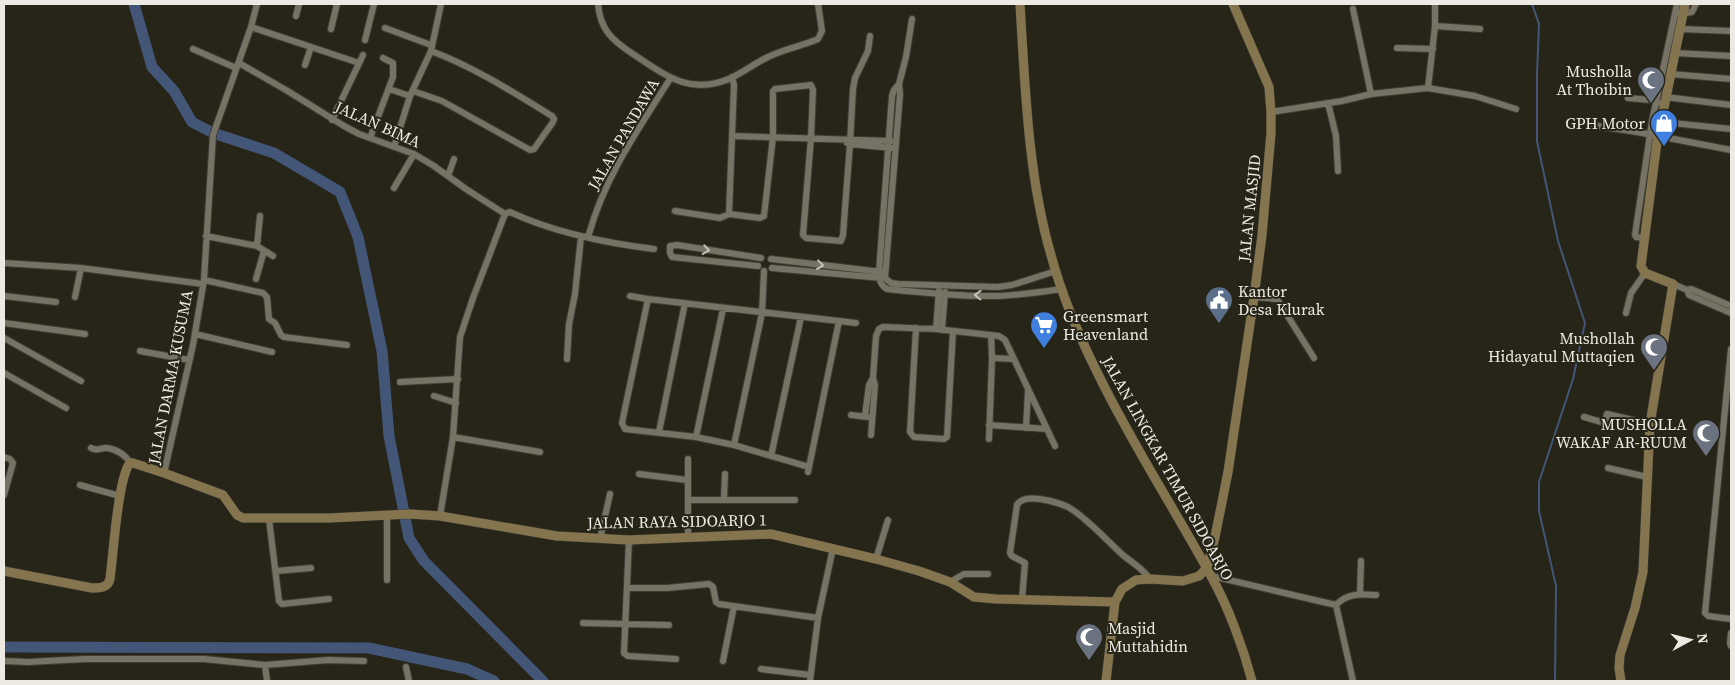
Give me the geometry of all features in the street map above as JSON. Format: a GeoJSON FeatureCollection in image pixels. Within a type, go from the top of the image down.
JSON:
{"type":"FeatureCollection","features":[{"type":"Feature","properties":{"kind":"street","name":"JALAN DARMA KUSUMA"},"geometry":{"type":"LineString","coordinates":[[256,4],[251,27],[213,135],[204,282],[195,334],[164,473],[223,495],[241,517],[270,519],[388,514],[440,516]]}},
{"type":"Feature","properties":{"kind":"street"},"geometry":{"type":"LineString","coordinates":[[296,16],[299,4]]}},
{"type":"Feature","properties":{"kind":"street"},"geometry":{"type":"LineString","coordinates":[[331,29],[337,4]]}},
{"type":"Feature","properties":{"kind":"street"},"geometry":{"type":"LineString","coordinates":[[365,40],[374,4]]}},
{"type":"Feature","properties":{"kind":"street"},"geometry":{"type":"LineString","coordinates":[[394,147],[411,94],[431,48],[442,4]]}},
{"type":"Feature","properties":{"kind":"street"},"geometry":{"type":"LineString","coordinates":[[598,4],[602,20],[611,38],[670,79]]}},
{"type":"Feature","properties":{"kind":"street","name":"JALAN PANDAWA"},"geometry":{"type":"LineString","coordinates":[[567,359],[569,324],[584,237],[590,234],[604,189],[670,79],[700,85],[717,83],[732,77],[767,57],[818,40],[822,30],[818,4]]}},
{"type":"Feature","properties":{"kind":"street","name":"JALAN LINGKAR TIMUR SIDOARJO"},"geometry":{"type":"LineString","coordinates":[[1020,4],[1034,168],[1050,255],[1070,312],[1097,373],[1209,572],[1243,649],[1252,681]]}},
{"type":"Feature","properties":{"kind":"street","name":"JALAN MASJID"},"geometry":{"type":"LineString","coordinates":[[1209,572],[1228,472],[1254,297],[1262,235],[1272,112],[1269,87],[1233,4]]}},
{"type":"Feature","properties":{"kind":"street"},"geometry":{"type":"LineString","coordinates":[[1428,88],[1436,26],[1434,4]]}},
{"type":"Feature","properties":{"kind":"street"},"geometry":{"type":"LineString","coordinates":[[1661,101],[1675,53],[1679,14],[1677,4]]}},
{"type":"Feature","properties":{"kind":"street"},"geometry":{"type":"LineString","coordinates":[[1679,14],[1686,4]]}},
{"type":"Feature","properties":{"kind":"street"},"geometry":{"type":"LineString","coordinates":[[1679,14],[1692,12],[1696,4]]}},
{"type":"Feature","properties":{"kind":"street"},"geometry":{"type":"LineString","coordinates":[[1354,9],[1371,94]]}},
{"type":"Feature","properties":{"kind":"street"},"geometry":{"type":"LineString","coordinates":[[912,19],[906,57],[899,84],[893,93],[894,126],[882,286],[887,289],[942,294],[999,296],[1062,289]]}},
{"type":"Feature","properties":{"kind":"street"},"geometry":{"type":"LineString","coordinates":[[1678,25],[1731,31]]}},
{"type":"Feature","properties":{"kind":"street"},"geometry":{"type":"LineString","coordinates":[[1678,25],[1656,122],[1640,238],[1641,266],[1645,273],[1671,290],[1691,289],[1731,306]]}},
{"type":"Feature","properties":{"kind":"street"},"geometry":{"type":"LineString","coordinates":[[1436,26],[1480,29]]}},
{"type":"Feature","properties":{"kind":"street"},"geometry":{"type":"LineString","coordinates":[[251,27],[359,63]]}},
{"type":"Feature","properties":{"kind":"street"},"geometry":{"type":"LineString","coordinates":[[385,28],[455,60],[492,80],[554,119],[534,149],[530,150],[442,101],[389,89]]}},
{"type":"Feature","properties":{"kind":"street"},"geometry":{"type":"LineString","coordinates":[[675,211],[720,218],[729,214],[760,218],[765,215],[773,137],[773,90],[810,85],[814,88],[803,235],[806,238],[839,241],[842,239],[848,141],[854,84],[868,51],[870,36]]}},
{"type":"Feature","properties":{"kind":"street"},"geometry":{"type":"LineString","coordinates":[[305,65],[312,47]]}},
{"type":"Feature","properties":{"kind":"street"},"geometry":{"type":"LineString","coordinates":[[1397,48],[1433,49]]}},
{"type":"Feature","properties":{"kind":"street","name":"JALAN BIMA"},"geometry":{"type":"LineString","coordinates":[[193,49],[237,65],[286,90],[332,120],[370,138],[414,154],[505,214]]}},
{"type":"Feature","properties":{"kind":"street"},"geometry":{"type":"LineString","coordinates":[[1675,53],[1731,56]]}},
{"type":"Feature","properties":{"kind":"street"},"geometry":{"type":"LineString","coordinates":[[332,120],[363,55]]}},
{"type":"Feature","properties":{"kind":"street"},"geometry":{"type":"LineString","coordinates":[[370,138],[394,75],[392,63],[383,58]]}},
{"type":"Feature","properties":{"kind":"street"},"geometry":{"type":"LineString","coordinates":[[1670,74],[1731,79]]}},
{"type":"Feature","properties":{"kind":"street"},"geometry":{"type":"LineString","coordinates":[[729,214],[733,136],[734,85],[732,77]]}},
{"type":"Feature","properties":{"kind":"street"},"geometry":{"type":"LineString","coordinates":[[1272,112],[1342,101],[1371,94],[1428,88],[1475,96],[1516,109]]}},
{"type":"Feature","properties":{"kind":"street"},"geometry":{"type":"LineString","coordinates":[[1628,98],[1731,105]]}},
{"type":"Feature","properties":{"kind":"street"},"geometry":{"type":"LineString","coordinates":[[1328,103],[1336,136],[1338,171]]}},
{"type":"Feature","properties":{"kind":"street"},"geometry":{"type":"LineString","coordinates":[[1656,122],[1731,129]]}},
{"type":"Feature","properties":{"kind":"street"},"geometry":{"type":"LineString","coordinates":[[1591,126],[1731,150]]}},
{"type":"Feature","properties":{"kind":"street"},"geometry":{"type":"LineString","coordinates":[[733,136],[811,138],[892,144]]}},
{"type":"Feature","properties":{"kind":"street"},"geometry":{"type":"LineString","coordinates":[[394,188],[414,154]]}},
{"type":"Feature","properties":{"kind":"street"},"geometry":{"type":"LineString","coordinates":[[448,176],[454,159]]}},
{"type":"Feature","properties":{"kind":"street"},"geometry":{"type":"LineString","coordinates":[[440,516],[453,437],[459,352],[464,326],[505,214],[510,212],[526,219],[584,237],[654,249]]}},
{"type":"Feature","properties":{"kind":"street"},"geometry":{"type":"LineString","coordinates":[[257,246],[260,216]]}},
{"type":"Feature","properties":{"kind":"street"},"geometry":{"type":"LineString","coordinates":[[206,236],[257,246],[273,256]]}},
{"type":"Feature","properties":{"kind":"street"},"geometry":{"type":"LineString","coordinates":[[764,271],[758,266],[672,257],[670,248],[673,244],[761,258],[766,256],[771,259],[882,275],[894,284],[998,287],[1012,285],[1056,271]]}},
{"type":"Feature","properties":{"kind":"street"},"geometry":{"type":"LineString","coordinates":[[689,259],[691,247]]}},
{"type":"Feature","properties":{"kind":"street"},"geometry":{"type":"LineString","coordinates":[[256,279],[264,251]]}},
{"type":"Feature","properties":{"kind":"street"},"geometry":{"type":"LineString","coordinates":[[758,266],[761,258]]}},
{"type":"Feature","properties":{"kind":"street"},"geometry":{"type":"LineString","coordinates":[[771,259],[772,268]]}},
{"type":"Feature","properties":{"kind":"street"},"geometry":{"type":"LineString","coordinates":[[4,263],[81,268],[204,282],[263,293],[267,297],[269,319],[275,323],[284,337],[347,345]]}},
{"type":"Feature","properties":{"kind":"street"},"geometry":{"type":"LineString","coordinates":[[75,297],[81,268]]}},
{"type":"Feature","properties":{"kind":"street"},"geometry":{"type":"LineString","coordinates":[[764,271],[772,268],[882,275]]}},
{"type":"Feature","properties":{"kind":"street"},"geometry":{"type":"LineString","coordinates":[[734,445],[762,313],[764,271]]}},
{"type":"Feature","properties":{"kind":"street"},"geometry":{"type":"LineString","coordinates":[[1626,313],[1632,293],[1645,273]]}},
{"type":"Feature","properties":{"kind":"street"},"geometry":{"type":"LineString","coordinates":[[1026,280],[1029,294]]}},
{"type":"Feature","properties":{"kind":"street"},"geometry":{"type":"LineString","coordinates":[[1012,285],[1015,295]]}},
{"type":"Feature","properties":{"kind":"street"},"geometry":{"type":"LineString","coordinates":[[939,330],[942,286]]}},
{"type":"Feature","properties":{"kind":"street"},"geometry":{"type":"LineString","coordinates":[[998,287],[999,296]]}},
{"type":"Feature","properties":{"kind":"street"},"geometry":{"type":"LineString","coordinates":[[1621,681],[1618,668],[1620,655],[1640,591],[1643,572],[1650,424],[1671,290]]}},
{"type":"Feature","properties":{"kind":"street"},"geometry":{"type":"LineString","coordinates":[[1687,290],[1689,295],[1731,313]]}},
{"type":"Feature","properties":{"kind":"street"},"geometry":{"type":"LineString","coordinates":[[4,296],[56,302]]}},
{"type":"Feature","properties":{"kind":"street"},"geometry":{"type":"LineString","coordinates":[[630,296],[648,300],[856,323]]}},
{"type":"Feature","properties":{"kind":"street"},"geometry":{"type":"LineString","coordinates":[[1254,297],[1278,299],[1314,358]]}},
{"type":"Feature","properties":{"kind":"street"},"geometry":{"type":"LineString","coordinates":[[648,300],[622,424],[624,429],[696,437],[734,445],[808,470],[839,321]]}},
{"type":"Feature","properties":{"kind":"street"},"geometry":{"type":"LineString","coordinates":[[659,432],[684,303]]}},
{"type":"Feature","properties":{"kind":"street"},"geometry":{"type":"LineString","coordinates":[[696,437],[723,308]]}},
{"type":"Feature","properties":{"kind":"street"},"geometry":{"type":"LineString","coordinates":[[771,456],[801,317]]}},
{"type":"Feature","properties":{"kind":"street"},"geometry":{"type":"LineString","coordinates":[[4,323],[85,334]]}},
{"type":"Feature","properties":{"kind":"street"},"geometry":{"type":"LineString","coordinates":[[865,416],[869,385],[872,378],[876,336],[883,327],[991,335],[1004,338],[1055,446]]}},
{"type":"Feature","properties":{"kind":"street"},"geometry":{"type":"LineString","coordinates":[[916,328],[910,432],[914,437],[944,439],[947,437],[953,331]]}},
{"type":"Feature","properties":{"kind":"street"},"geometry":{"type":"LineString","coordinates":[[195,334],[272,352]]}},
{"type":"Feature","properties":{"kind":"street"},"geometry":{"type":"LineString","coordinates":[[988,439],[992,358],[991,335]]}},
{"type":"Feature","properties":{"kind":"street"},"geometry":{"type":"LineString","coordinates":[[4,338],[81,381]]}},
{"type":"Feature","properties":{"kind":"street"},"geometry":{"type":"LineString","coordinates":[[1731,349],[1705,613],[1731,627],[1731,646]]}},
{"type":"Feature","properties":{"kind":"street"},"geometry":{"type":"LineString","coordinates":[[140,351],[189,360]]}},
{"type":"Feature","properties":{"kind":"street"},"geometry":{"type":"LineString","coordinates":[[992,358],[1014,359]]}},
{"type":"Feature","properties":{"kind":"street"},"geometry":{"type":"LineString","coordinates":[[4,373],[66,408]]}},
{"type":"Feature","properties":{"kind":"street"},"geometry":{"type":"LineString","coordinates":[[871,435],[875,385],[872,378]]}},
{"type":"Feature","properties":{"kind":"street"},"geometry":{"type":"LineString","coordinates":[[400,382],[458,379]]}},
{"type":"Feature","properties":{"kind":"street"},"geometry":{"type":"LineString","coordinates":[[1026,428],[1028,389]]}},
{"type":"Feature","properties":{"kind":"street"},"geometry":{"type":"LineString","coordinates":[[434,396],[456,403]]}},
{"type":"Feature","properties":{"kind":"street"},"geometry":{"type":"LineString","coordinates":[[1584,417],[1605,423],[1607,414],[1650,424]]}},
{"type":"Feature","properties":{"kind":"street"},"geometry":{"type":"LineString","coordinates":[[852,415],[872,417]]}},
{"type":"Feature","properties":{"kind":"street"},"geometry":{"type":"LineString","coordinates":[[989,425],[1047,429]]}},
{"type":"Feature","properties":{"kind":"street"},"geometry":{"type":"LineString","coordinates":[[453,437],[540,452]]}},
{"type":"Feature","properties":{"kind":"street"},"geometry":{"type":"LineString","coordinates":[[91,448],[98,450],[107,448],[126,456],[130,463]]}},
{"type":"Feature","properties":{"kind":"street"},"geometry":{"type":"LineString","coordinates":[[4,456],[12,460],[13,465],[4,495]]}},
{"type":"Feature","properties":{"kind":"street"},"geometry":{"type":"LineString","coordinates":[[688,459],[688,537]]}},
{"type":"Feature","properties":{"kind":"street"},"geometry":{"type":"LineString","coordinates":[[130,463],[164,473]]}},
{"type":"Feature","properties":{"kind":"street"},"geometry":{"type":"LineString","coordinates":[[4,570],[92,588],[105,587],[110,581],[120,496],[130,463]]}},
{"type":"Feature","properties":{"kind":"street"},"geometry":{"type":"LineString","coordinates":[[1608,468],[1647,477]]}},
{"type":"Feature","properties":{"kind":"street"},"geometry":{"type":"LineString","coordinates":[[639,474],[687,480]]}},
{"type":"Feature","properties":{"kind":"street"},"geometry":{"type":"LineString","coordinates":[[724,499],[725,474]]}},
{"type":"Feature","properties":{"kind":"street"},"geometry":{"type":"LineString","coordinates":[[80,485],[120,496]]}},
{"type":"Feature","properties":{"kind":"street"},"geometry":{"type":"LineString","coordinates":[[600,538],[610,494]]}},
{"type":"Feature","properties":{"kind":"street"},"geometry":{"type":"LineString","coordinates":[[1022,599],[1025,563],[1010,553],[1017,505],[1024,498],[1068,507],[1150,578]]}},
{"type":"Feature","properties":{"kind":"street"},"geometry":{"type":"LineString","coordinates":[[688,500],[795,500]]}},
{"type":"Feature","properties":{"kind":"street"},"geometry":{"type":"LineString","coordinates":[[387,580],[388,514]]}},
{"type":"Feature","properties":{"kind":"street","name":"JALAN RAYA SIDOARJO 1"},"geometry":{"type":"LineString","coordinates":[[440,516],[557,536],[628,540],[770,534],[876,559],[950,582],[974,597],[996,600],[1115,602]]}},
{"type":"Feature","properties":{"kind":"street"},"geometry":{"type":"LineString","coordinates":[[270,519],[279,601],[282,604],[329,599]]}},
{"type":"Feature","properties":{"kind":"street"},"geometry":{"type":"LineString","coordinates":[[876,559],[888,520]]}},
{"type":"Feature","properties":{"kind":"street"},"geometry":{"type":"LineString","coordinates":[[628,540],[624,652],[626,655],[676,658]]}},
{"type":"Feature","properties":{"kind":"street"},"geometry":{"type":"LineString","coordinates":[[761,669],[810,678],[818,618],[832,548]]}},
{"type":"Feature","properties":{"kind":"street"},"geometry":{"type":"LineString","coordinates":[[1360,594],[1362,561]]}},
{"type":"Feature","properties":{"kind":"street"},"geometry":{"type":"LineString","coordinates":[[276,571],[311,568]]}},
{"type":"Feature","properties":{"kind":"street"},"geometry":{"type":"LineString","coordinates":[[1106,681],[1115,602],[1119,592],[1128,583],[1141,578],[1183,581],[1209,572],[1340,601],[1360,594],[1376,594]]}},
{"type":"Feature","properties":{"kind":"street"},"geometry":{"type":"LineString","coordinates":[[950,582],[964,574],[988,574]]}},
{"type":"Feature","properties":{"kind":"street"},"geometry":{"type":"LineString","coordinates":[[627,588],[667,588],[709,584],[713,587],[717,603],[818,618]]}},
{"type":"Feature","properties":{"kind":"street"},"geometry":{"type":"LineString","coordinates":[[1340,601],[1353,681]]}},
{"type":"Feature","properties":{"kind":"street"},"geometry":{"type":"LineString","coordinates":[[723,661],[734,606]]}},
{"type":"Feature","properties":{"kind":"street"},"geometry":{"type":"LineString","coordinates":[[583,623],[669,625]]}},
{"type":"Feature","properties":{"kind":"street"},"geometry":{"type":"LineString","coordinates":[[4,661],[204,659],[265,665],[328,660],[364,661]]}},
{"type":"Feature","properties":{"kind":"street"},"geometry":{"type":"LineString","coordinates":[[265,665],[267,681]]}},
{"type":"Feature","properties":{"kind":"street"},"geometry":{"type":"LineString","coordinates":[[406,667],[408,681]]}},
{"type":"Feature","properties":{"kind":"waterway"},"geometry":{"type":"LineString","coordinates":[[134,4],[152,67],[174,91],[192,122],[213,133],[274,153],[340,192],[358,237],[382,351],[389,436],[409,538],[424,561],[543,681]]}},
{"type":"Feature","properties":{"kind":"waterway"},"geometry":{"type":"LineString","coordinates":[[1532,4],[1539,24],[1537,141],[1558,241],[1585,323],[1573,379],[1539,482],[1539,511],[1556,586],[1555,681]]}},
{"type":"Feature","properties":{"kind":"waterway"},"geometry":{"type":"LineString","coordinates":[[4,647],[369,648],[467,669],[494,681]]}},
{"type":"Feature","properties":{"kind":"place","name":"Musholla At Thoibin"},"geometry":{"type":"Point","coordinates":[1651,104]}},
{"type":"Feature","properties":{"kind":"place","name":"GPH Motor"},"geometry":{"type":"Point","coordinates":[1664,147]}},
{"type":"Feature","properties":{"kind":"place","name":"Kantor Desa Klurak"},"geometry":{"type":"Point","coordinates":[1219,324]}},
{"type":"Feature","properties":{"kind":"place","name":"Greensmart Heavenland"},"geometry":{"type":"Point","coordinates":[1044,349]}},
{"type":"Feature","properties":{"kind":"place","name":"Mushollah Hidayatul Muttaqien"},"geometry":{"type":"Point","coordinates":[1654,371]}},
{"type":"Feature","properties":{"kind":"place","name":"MUSHOLLA WAKAF AR-RUUM"},"geometry":{"type":"Point","coordinates":[1706,457]}},
{"type":"Feature","properties":{"kind":"place","name":"Masjid Muttahidin"},"geometry":{"type":"Point","coordinates":[1089,661]}}]}
